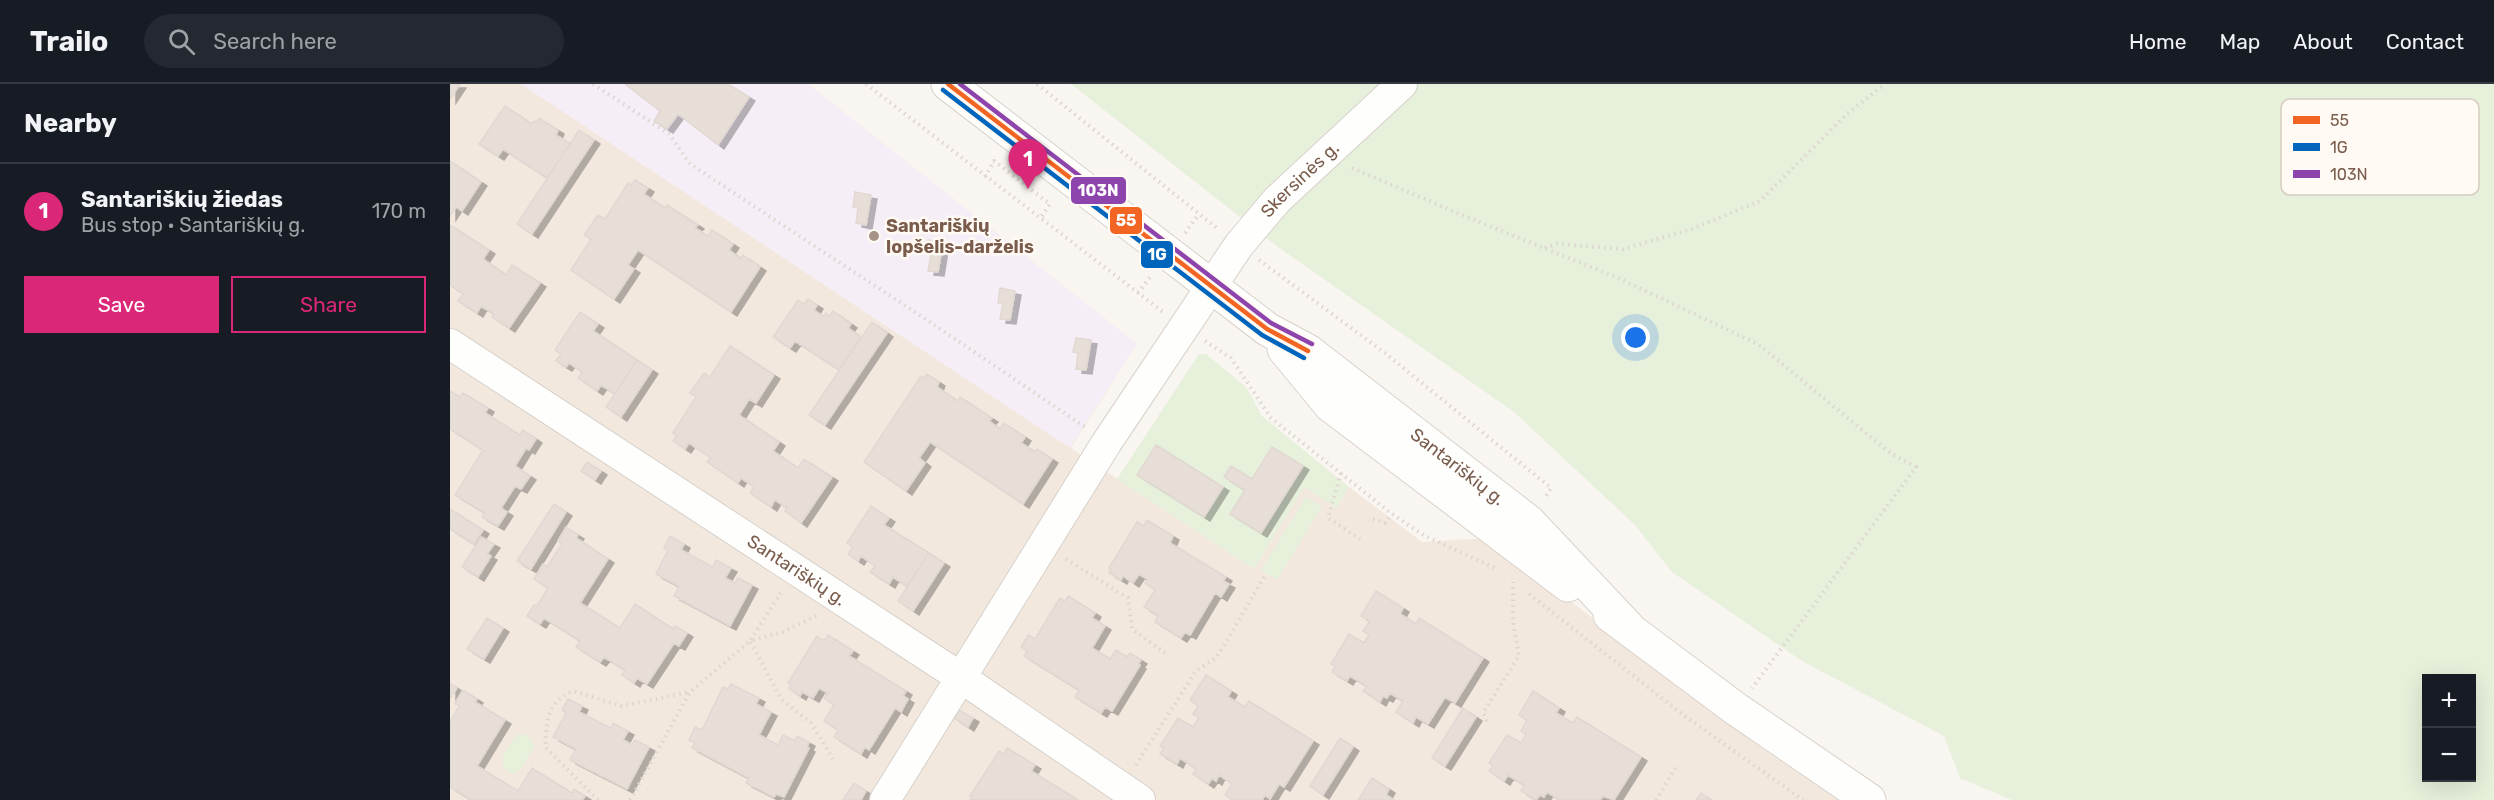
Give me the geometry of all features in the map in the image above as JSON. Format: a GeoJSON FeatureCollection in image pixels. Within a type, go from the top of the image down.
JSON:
{"type":"FeatureCollection","features":[{"type":"Feature","properties":{"kind":"main road","name":"Santariškių g."},"geometry":{"type":"LineString","coordinates":[[948,84],[1267,329],[1308,351],[1512,545],[1628,627],[1736,709],[1869,800]]}},
{"type":"Feature","properties":{"kind":"street","name":"Skersinės g."},"geometry":{"type":"LineString","coordinates":[[885,800],[1107,442],[1210,286],[1248,252],[1277,200],[1402,84]]}},
{"type":"Feature","properties":{"kind":"street","name":"Santariškių g."},"geometry":{"type":"LineString","coordinates":[[450,344],[960,677],[1131,794]]}},
{"type":"Feature","properties":{"kind":"path"},"geometry":{"type":"LineString","coordinates":[[593,84],[669,134],[690,164],[1107,442]]}},
{"type":"Feature","properties":{"kind":"path"},"geometry":{"type":"LineString","coordinates":[[866,84],[1164,314]]}},
{"type":"Feature","properties":{"kind":"path"},"geometry":{"type":"LineString","coordinates":[[1037,84],[1248,252],[1385,353],[1551,488],[1512,545],[1513,622],[1519,656],[1483,714],[1487,721]]}},
{"type":"Feature","properties":{"kind":"path"},"geometry":{"type":"LineString","coordinates":[[1544,248],[1557,244],[1623,249],[1692,230],[1760,201],[1847,114],[1885,84]]}},
{"type":"Feature","properties":{"kind":"path"},"geometry":{"type":"LineString","coordinates":[[985,177],[994,161],[1050,204],[1040,219]]}},
{"type":"Feature","properties":{"kind":"path"},"geometry":{"type":"LineString","coordinates":[[1345,165],[1618,278],[1758,344],[1890,453],[1916,467],[1736,709]]}},
{"type":"Feature","properties":{"kind":"path"},"geometry":{"type":"LineString","coordinates":[[1185,233],[1199,214]]}},
{"type":"Feature","properties":{"kind":"path"},"geometry":{"type":"LineString","coordinates":[[1138,293],[1152,275]]}},
{"type":"Feature","properties":{"kind":"path"},"geometry":{"type":"LineString","coordinates":[[1197,336],[1231,358],[1271,418],[1392,514],[1425,536],[1512,545]]}},
{"type":"Feature","properties":{"kind":"path"},"geometry":{"type":"LineString","coordinates":[[1341,473],[1328,518],[1360,539]]}},
{"type":"Feature","properties":{"kind":"path"},"geometry":{"type":"LineString","coordinates":[[1373,519],[1385,523],[1392,514]]}},
{"type":"Feature","properties":{"kind":"path"},"geometry":{"type":"LineString","coordinates":[[1043,544],[1128,598],[1132,628],[1166,653]]}},
{"type":"Feature","properties":{"kind":"path"},"geometry":{"type":"LineString","coordinates":[[630,800],[690,692],[750,641],[796,571]]}},
{"type":"Feature","properties":{"kind":"path"},"geometry":{"type":"LineString","coordinates":[[1131,794],[1196,671],[1217,657],[1266,574]]}},
{"type":"Feature","properties":{"kind":"path"},"geometry":{"type":"LineString","coordinates":[[1513,582],[1519,587]]}},
{"type":"Feature","properties":{"kind":"path"},"geometry":{"type":"LineString","coordinates":[[1525,592],[1686,717],[1803,800]]}},
{"type":"Feature","properties":{"kind":"path"},"geometry":{"type":"LineString","coordinates":[[750,641],[783,632],[846,603]]}},
{"type":"Feature","properties":{"kind":"path"},"geometry":{"type":"LineString","coordinates":[[750,641],[782,700],[811,723],[833,759]]}},
{"type":"Feature","properties":{"kind":"path"},"geometry":{"type":"LineString","coordinates":[[598,800],[545,747],[548,713],[559,698],[573,691],[622,706],[690,692]]}},
{"type":"Feature","properties":{"kind":"path"},"geometry":{"type":"LineString","coordinates":[[1656,800],[1676,767]]}},
{"type":"Feature","properties":{"kind":"shaded area"},"geometry":{"type":"Polygon","coordinates":[[[450,84],[808,84],[1137,344],[1071,448],[1254,569],[1304,486],[1336,508],[1349,487],[1422,542],[1489,538],[1751,741],[1839,800],[450,800],[450,84]]]}},
{"type":"Feature","properties":{"kind":"shaded area","name":"Santariškių lopšelis-darželis"},"geometry":{"type":"Polygon","coordinates":[[[521,84],[808,84],[1137,344],[1070,448],[521,84]]]}},
{"type":"Feature","properties":{"kind":"green space"},"geometry":{"type":"Polygon","coordinates":[[[1071,84],[2494,84],[2494,800],[2012,800],[1960,778],[1944,736],[1802,661],[1672,572],[1635,525],[1514,412],[1278,247],[1071,84]]]}},
{"type":"Feature","properties":{"kind":"green space"},"geometry":{"type":"Polygon","coordinates":[[[1199,354],[1206,354],[1246,387],[1262,416],[1349,487],[1336,508],[1304,487],[1254,569],[1117,479],[1199,354]]]}},
{"type":"Feature","properties":{"kind":"green space"},"geometry":{"type":"Polygon","coordinates":[[[1306,497],[1322,507],[1277,580],[1261,570],[1306,497]]]}},
{"type":"Feature","properties":{"kind":"green space"},"geometry":{"type":"Polygon","coordinates":[[[525,734],[532,740],[534,747],[520,771],[512,774],[503,766],[504,756],[517,735],[525,734]]]}},
{"type":"Feature","properties":{"kind":"building"},"geometry":{"type":"Polygon","coordinates":[[[450,84],[460,84],[450,99],[450,84]]]}},
{"type":"Feature","properties":{"kind":"building"},"geometry":{"type":"Polygon","coordinates":[[[625,84],[728,84],[749,97],[718,145],[678,114],[667,129],[654,121],[660,111],[625,84]]]}},
{"type":"Feature","properties":{"kind":"building"},"geometry":{"type":"Polygon","coordinates":[[[505,106],[532,124],[539,118],[558,130],[556,135],[570,144],[547,178],[503,149],[498,156],[479,144],[505,106]]]}},
{"type":"Feature","properties":{"kind":"building"},"geometry":{"type":"Polygon","coordinates":[[[579,130],[594,140],[532,234],[517,224],[579,130]]]}},
{"type":"Feature","properties":{"kind":"building"},"geometry":{"type":"Polygon","coordinates":[[[450,161],[481,182],[462,211],[456,207],[450,216],[450,161]]]}},
{"type":"Feature","properties":{"kind":"building"},"geometry":{"type":"Polygon","coordinates":[[[635,180],[648,188],[644,194],[665,208],[667,205],[698,225],[695,228],[708,236],[712,230],[733,244],[729,250],[741,259],[743,255],[760,267],[731,312],[638,250],[628,265],[634,269],[614,299],[571,270],[591,239],[584,235],[598,215],[605,219],[628,183],[631,185],[635,180]]]}},
{"type":"Feature","properties":{"kind":"building"},"geometry":{"type":"Polygon","coordinates":[[[855,192],[871,195],[866,225],[856,223],[858,208],[853,207],[855,192]]]}},
{"type":"Feature","properties":{"kind":"building"},"geometry":{"type":"Polygon","coordinates":[[[450,225],[489,250],[483,259],[506,275],[512,265],[540,283],[509,328],[492,317],[494,314],[481,306],[477,313],[458,301],[463,294],[450,285],[450,225]]]}},
{"type":"Feature","properties":{"kind":"building"},"geometry":{"type":"Polygon","coordinates":[[[928,240],[943,242],[938,272],[928,271],[931,255],[926,254],[928,240]]]}},
{"type":"Feature","properties":{"kind":"building"},"geometry":{"type":"Polygon","coordinates":[[[1000,288],[1015,291],[1010,320],[1000,319],[1003,303],[998,303],[1000,288]]]}},
{"type":"Feature","properties":{"kind":"building"},"geometry":{"type":"Polygon","coordinates":[[[808,299],[817,305],[814,310],[824,317],[826,313],[829,316],[833,311],[851,324],[848,328],[861,337],[839,370],[795,341],[790,348],[773,337],[798,300],[804,304],[808,299]]]}},
{"type":"Feature","properties":{"kind":"building"},"geometry":{"type":"Polygon","coordinates":[[[580,312],[598,324],[593,331],[637,360],[615,394],[601,385],[597,391],[578,378],[582,372],[569,363],[566,367],[556,361],[561,354],[555,350],[580,312]]]}},
{"type":"Feature","properties":{"kind":"building"},"geometry":{"type":"Polygon","coordinates":[[[872,322],[887,333],[825,425],[809,415],[872,322]]]}},
{"type":"Feature","properties":{"kind":"building"},"geometry":{"type":"Polygon","coordinates":[[[1076,338],[1091,340],[1086,370],[1076,369],[1078,353],[1073,352],[1076,338]]]}},
{"type":"Feature","properties":{"kind":"building"},"geometry":{"type":"Polygon","coordinates":[[[730,346],[774,375],[756,403],[749,399],[739,415],[779,442],[773,451],[798,468],[804,459],[832,477],[801,523],[785,511],[787,508],[775,500],[771,507],[750,493],[754,487],[741,478],[738,483],[707,462],[711,458],[689,443],[685,449],[673,441],[677,435],[673,433],[696,397],[690,393],[704,373],[710,377],[730,346]]]}},
{"type":"Feature","properties":{"kind":"building"},"geometry":{"type":"Polygon","coordinates":[[[637,360],[652,370],[621,417],[606,407],[637,360]]]}},
{"type":"Feature","properties":{"kind":"building"},"geometry":{"type":"Polygon","coordinates":[[[927,374],[939,382],[937,387],[958,401],[960,397],[992,418],[989,421],[1000,429],[1004,423],[1025,437],[1021,443],[1035,452],[1037,449],[1052,459],[1023,504],[930,442],[919,458],[925,463],[906,491],[864,462],[921,376],[924,378],[927,374]]]}},
{"type":"Feature","properties":{"kind":"building"},"geometry":{"type":"Polygon","coordinates":[[[450,391],[460,397],[463,393],[488,408],[485,413],[520,435],[523,430],[536,439],[529,450],[526,448],[515,466],[530,476],[521,489],[515,486],[501,508],[507,512],[498,526],[482,517],[485,513],[455,495],[483,450],[450,429],[450,391]]]}},
{"type":"Feature","properties":{"kind":"building"},"geometry":{"type":"Polygon","coordinates":[[[1156,445],[1223,487],[1204,517],[1137,475],[1156,445]]]}},
{"type":"Feature","properties":{"kind":"building"},"geometry":{"type":"Polygon","coordinates":[[[1272,447],[1303,466],[1261,533],[1230,514],[1245,490],[1224,477],[1231,466],[1252,479],[1272,447]]]}},
{"type":"Feature","properties":{"kind":"building"},"geometry":{"type":"Polygon","coordinates":[[[587,462],[601,471],[595,480],[581,471],[587,462]]]}},
{"type":"Feature","properties":{"kind":"building"},"geometry":{"type":"Polygon","coordinates":[[[554,504],[566,512],[531,569],[517,561],[554,504]]]}},
{"type":"Feature","properties":{"kind":"building"},"geometry":{"type":"Polygon","coordinates":[[[871,506],[889,518],[884,525],[929,553],[907,586],[893,577],[889,584],[870,572],[875,566],[861,556],[858,561],[848,554],[853,547],[847,543],[871,506]]]}},
{"type":"Feature","properties":{"kind":"building"},"geometry":{"type":"Polygon","coordinates":[[[450,509],[483,530],[474,544],[450,529],[450,509]]]}},
{"type":"Feature","properties":{"kind":"building"},"geometry":{"type":"Polygon","coordinates":[[[1147,520],[1173,536],[1170,543],[1226,577],[1223,581],[1229,584],[1221,597],[1215,593],[1190,635],[1185,632],[1181,638],[1155,622],[1158,615],[1144,607],[1155,590],[1145,583],[1147,579],[1139,574],[1133,583],[1123,576],[1121,580],[1109,573],[1111,569],[1109,568],[1137,522],[1144,526],[1147,520]]]}},
{"type":"Feature","properties":{"kind":"building"},"geometry":{"type":"Polygon","coordinates":[[[566,527],[578,535],[576,538],[608,559],[580,603],[620,628],[635,604],[673,629],[675,626],[687,633],[679,646],[674,643],[647,684],[637,678],[634,683],[622,675],[625,670],[604,657],[600,662],[576,647],[580,641],[544,618],[540,624],[527,616],[534,605],[537,606],[548,588],[534,579],[543,564],[547,567],[562,544],[558,541],[566,527]]]}},
{"type":"Feature","properties":{"kind":"building"},"geometry":{"type":"Polygon","coordinates":[[[670,536],[684,544],[681,550],[713,567],[716,560],[731,568],[725,578],[735,583],[738,578],[752,585],[730,626],[674,596],[679,586],[656,574],[668,550],[664,548],[670,536]]]}},
{"type":"Feature","properties":{"kind":"building"},"geometry":{"type":"Polygon","coordinates":[[[481,537],[494,544],[487,554],[491,556],[478,577],[462,567],[481,537]]]}},
{"type":"Feature","properties":{"kind":"building"},"geometry":{"type":"Polygon","coordinates":[[[929,553],[944,563],[913,611],[898,601],[929,553]]]}},
{"type":"Feature","properties":{"kind":"building"},"geometry":{"type":"Polygon","coordinates":[[[1376,591],[1403,608],[1400,614],[1416,624],[1419,618],[1483,658],[1455,703],[1445,697],[1428,724],[1416,717],[1413,723],[1396,712],[1403,701],[1390,693],[1387,698],[1383,696],[1380,702],[1363,691],[1367,686],[1350,676],[1347,681],[1332,672],[1335,666],[1331,664],[1349,634],[1364,643],[1369,635],[1363,631],[1370,621],[1361,616],[1376,591]]]}},
{"type":"Feature","properties":{"kind":"building"},"geometry":{"type":"Polygon","coordinates":[[[1068,596],[1095,613],[1092,618],[1105,626],[1092,648],[1110,659],[1116,650],[1127,657],[1130,653],[1141,660],[1112,711],[1105,707],[1101,713],[1075,697],[1079,690],[1024,656],[1027,651],[1021,647],[1028,635],[1035,639],[1060,598],[1065,601],[1068,596]]]}},
{"type":"Feature","properties":{"kind":"building"},"geometry":{"type":"Polygon","coordinates":[[[487,618],[503,628],[484,659],[467,649],[487,618]]]}},
{"type":"Feature","properties":{"kind":"building"},"geometry":{"type":"Polygon","coordinates":[[[828,635],[853,651],[849,656],[906,691],[903,696],[908,699],[901,712],[895,708],[869,750],[865,747],[861,754],[834,737],[838,730],[824,721],[834,705],[824,698],[828,693],[819,688],[813,698],[802,692],[800,696],[789,689],[791,685],[788,683],[817,636],[824,641],[828,635]]]}},
{"type":"Feature","properties":{"kind":"building"},"geometry":{"type":"Polygon","coordinates":[[[1206,675],[1231,691],[1228,697],[1245,707],[1249,701],[1313,741],[1284,787],[1279,784],[1270,799],[1265,795],[1262,800],[1233,800],[1225,795],[1232,784],[1219,775],[1216,781],[1212,778],[1208,784],[1193,774],[1196,769],[1180,758],[1177,764],[1160,754],[1164,748],[1160,746],[1178,718],[1193,727],[1199,718],[1193,714],[1198,706],[1190,700],[1206,675]]]}},
{"type":"Feature","properties":{"kind":"building"},"geometry":{"type":"Polygon","coordinates":[[[450,683],[457,688],[450,698],[450,683]]]}},
{"type":"Feature","properties":{"kind":"building"},"geometry":{"type":"Polygon","coordinates":[[[731,684],[759,698],[756,704],[771,712],[759,735],[778,745],[783,735],[795,741],[797,736],[809,742],[807,747],[809,748],[784,797],[776,794],[774,797],[746,783],[749,778],[692,748],[695,743],[689,740],[695,727],[702,730],[723,687],[728,689],[731,684]]]}},
{"type":"Feature","properties":{"kind":"building"},"geometry":{"type":"Polygon","coordinates":[[[463,690],[477,699],[475,702],[505,720],[477,766],[518,791],[532,768],[572,793],[574,789],[585,796],[582,800],[472,800],[450,787],[450,722],[459,706],[455,703],[463,690]]]}},
{"type":"Feature","properties":{"kind":"building"},"geometry":{"type":"Polygon","coordinates":[[[1533,691],[1559,708],[1556,713],[1573,723],[1577,717],[1641,757],[1614,800],[1603,796],[1600,800],[1560,800],[1547,792],[1544,797],[1540,795],[1536,800],[1521,791],[1524,785],[1508,775],[1504,781],[1489,771],[1493,766],[1489,763],[1507,735],[1521,743],[1526,734],[1521,731],[1527,720],[1519,715],[1533,691]]]}},
{"type":"Feature","properties":{"kind":"building"},"geometry":{"type":"Polygon","coordinates":[[[568,699],[582,706],[579,712],[611,728],[613,723],[628,731],[623,740],[632,745],[635,740],[649,747],[627,789],[570,760],[576,749],[553,737],[566,713],[562,710],[568,699]]]}},
{"type":"Feature","properties":{"kind":"building"},"geometry":{"type":"Polygon","coordinates":[[[1463,708],[1476,717],[1445,766],[1432,758],[1463,708]]]}},
{"type":"Feature","properties":{"kind":"building"},"geometry":{"type":"Polygon","coordinates":[[[959,710],[973,718],[968,727],[954,718],[959,710]]]}},
{"type":"Feature","properties":{"kind":"building"},"geometry":{"type":"Polygon","coordinates":[[[1340,738],[1353,747],[1323,795],[1310,786],[1340,738]]]}},
{"type":"Feature","properties":{"kind":"building"},"geometry":{"type":"Polygon","coordinates":[[[1007,748],[1035,765],[1031,771],[1078,800],[970,800],[972,797],[970,796],[999,751],[1004,754],[1007,748]]]}},
{"type":"Feature","properties":{"kind":"building"},"geometry":{"type":"Polygon","coordinates":[[[1372,778],[1389,789],[1386,795],[1394,800],[1358,800],[1372,778]]]}},
{"type":"Feature","properties":{"kind":"building"},"geometry":{"type":"Polygon","coordinates":[[[854,783],[866,791],[861,800],[843,800],[854,783]]]}},
{"type":"Feature","properties":{"kind":"building"},"geometry":{"type":"Polygon","coordinates":[[[1701,793],[1711,800],[1696,800],[1701,793]]]}},
{"type":"Feature","properties":{"kind":"transit line","name":"55"},"geometry":{"type":"LineString","coordinates":[[948,84],[1267,329],[1308,351]]}},
{"type":"Feature","properties":{"kind":"transit line","name":"103N"},"geometry":{"type":"LineString","coordinates":[[960,84],[1271,323],[1312,344]]}},
{"type":"Feature","properties":{"kind":"transit line","name":"1G"},"geometry":{"type":"LineString","coordinates":[[943,90],[1262,335],[1304,358]]}},
{"type":"Feature","properties":{"kind":"place","name":"Santariškių žiedas"},"geometry":{"type":"Point","coordinates":[1028,189]}},
{"type":"Feature","properties":{"kind":"place","name":"Santariškių lopšelis-darželis"},"geometry":{"type":"Point","coordinates":[874,236]}}]}
